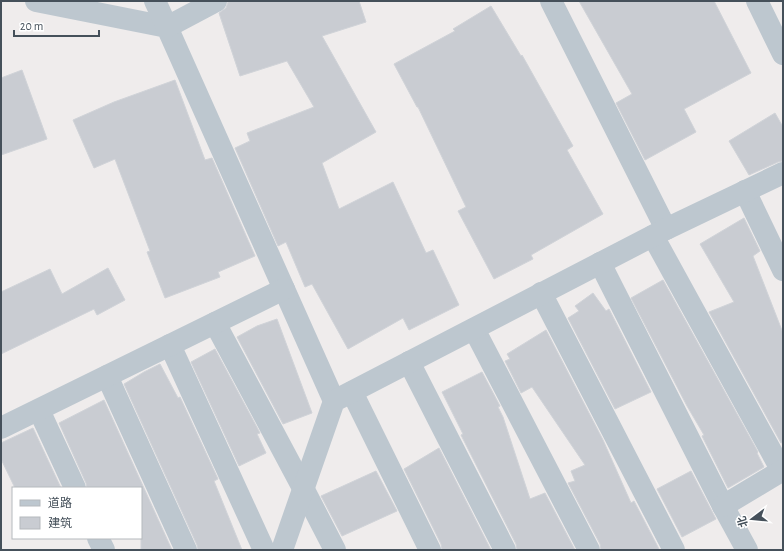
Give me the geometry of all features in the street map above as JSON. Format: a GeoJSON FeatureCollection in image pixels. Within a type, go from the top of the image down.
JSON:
{"type":"FeatureCollection","features":[{"type":"Feature","properties":{"kind":"street"},"geometry":{"type":"LineString","coordinates":[[36,1],[167,27],[216,1]]}},
{"type":"Feature","properties":{"kind":"street"},"geometry":{"type":"LineString","coordinates":[[155,1],[284,289],[430,550]]}},
{"type":"Feature","properties":{"kind":"street"},"geometry":{"type":"LineString","coordinates":[[551,1],[659,233],[783,471],[723,506]]}},
{"type":"Feature","properties":{"kind":"street"},"geometry":{"type":"LineString","coordinates":[[757,1],[783,54]]}},
{"type":"Feature","properties":{"kind":"street"},"geometry":{"type":"LineString","coordinates":[[282,550],[303,488],[343,396],[659,233],[783,173]]}},
{"type":"Feature","properties":{"kind":"street"},"geometry":{"type":"LineString","coordinates":[[745,191],[783,270]]}},
{"type":"Feature","properties":{"kind":"street"},"geometry":{"type":"LineString","coordinates":[[600,263],[746,550]]}},
{"type":"Feature","properties":{"kind":"street"},"geometry":{"type":"LineString","coordinates":[[1,428],[284,289]]}},
{"type":"Feature","properties":{"kind":"street"},"geometry":{"type":"LineString","coordinates":[[541,294],[674,550]]}},
{"type":"Feature","properties":{"kind":"street"},"geometry":{"type":"LineString","coordinates":[[215,322],[303,488],[334,550]]}},
{"type":"Feature","properties":{"kind":"street"},"geometry":{"type":"LineString","coordinates":[[474,329],[589,550]]}},
{"type":"Feature","properties":{"kind":"street"},"geometry":{"type":"LineString","coordinates":[[170,345],[264,550]]}},
{"type":"Feature","properties":{"kind":"street"},"geometry":{"type":"LineString","coordinates":[[409,362],[505,550]]}},
{"type":"Feature","properties":{"kind":"street"},"geometry":{"type":"LineString","coordinates":[[107,376],[186,550]]}},
{"type":"Feature","properties":{"kind":"street"},"geometry":{"type":"LineString","coordinates":[[39,410],[75,487]]}},
{"type":"Feature","properties":{"kind":"street"},"geometry":{"type":"LineString","coordinates":[[98,539],[104,550]]}},
{"type":"Feature","properties":{"kind":"building"},"geometry":{"type":"Polygon","coordinates":[[[359,1],[366,22],[322,36],[376,132],[322,163],[339,209],[393,182],[426,253],[433,250],[459,305],[409,330],[403,318],[348,349],[312,284],[305,287],[286,242],[278,246],[235,148],[250,141],[247,133],[314,107],[287,61],[240,76],[219,13],[226,8],[228,2],[359,1]]]}},
{"type":"Feature","properties":{"kind":"building"},"geometry":{"type":"Polygon","coordinates":[[[579,1],[714,1],[751,73],[684,109],[696,132],[645,160],[616,103],[632,94],[579,1]]]}},
{"type":"Feature","properties":{"kind":"building"},"geometry":{"type":"Polygon","coordinates":[[[491,6],[521,56],[522,55],[573,146],[567,150],[603,214],[531,255],[533,259],[494,279],[458,211],[466,207],[418,107],[394,64],[455,31],[453,29],[491,6]]]}},
{"type":"Feature","properties":{"kind":"building"},"geometry":{"type":"Polygon","coordinates":[[[22,70],[47,139],[1,155],[1,78],[22,70]]]}},
{"type":"Feature","properties":{"kind":"building"},"geometry":{"type":"Polygon","coordinates":[[[175,80],[205,160],[212,158],[255,256],[218,272],[220,277],[165,298],[147,252],[150,251],[115,159],[94,168],[73,120],[114,102],[175,80]]]}},
{"type":"Feature","properties":{"kind":"building"},"geometry":{"type":"Polygon","coordinates":[[[775,113],[783,127],[783,161],[749,175],[729,141],[775,113]]]}},
{"type":"Feature","properties":{"kind":"building"},"geometry":{"type":"Polygon","coordinates":[[[744,218],[760,251],[753,256],[783,333],[783,442],[781,443],[709,312],[734,302],[700,244],[744,218]]]}},
{"type":"Feature","properties":{"kind":"building"},"geometry":{"type":"Polygon","coordinates":[[[108,268],[125,300],[97,315],[94,309],[1,354],[1,292],[50,269],[62,294],[108,268]]]}},
{"type":"Feature","properties":{"kind":"building"},"geometry":{"type":"Polygon","coordinates":[[[663,280],[758,452],[757,453],[764,467],[728,488],[702,436],[704,435],[687,406],[631,298],[663,280]]]}},
{"type":"Feature","properties":{"kind":"building"},"geometry":{"type":"Polygon","coordinates":[[[593,293],[606,311],[609,309],[651,392],[615,409],[568,318],[579,311],[575,306],[593,293]]]}},
{"type":"Feature","properties":{"kind":"building"},"geometry":{"type":"Polygon","coordinates":[[[277,319],[312,413],[283,424],[237,337],[257,326],[277,319]]]}},
{"type":"Feature","properties":{"kind":"building"},"geometry":{"type":"Polygon","coordinates":[[[546,330],[603,440],[631,503],[634,501],[659,549],[601,550],[600,544],[568,483],[575,481],[571,471],[585,465],[532,387],[521,393],[505,361],[510,359],[507,354],[546,330]]]}},
{"type":"Feature","properties":{"kind":"building"},"geometry":{"type":"Polygon","coordinates":[[[215,349],[260,433],[257,434],[266,453],[239,466],[191,362],[215,349]]]}},
{"type":"Feature","properties":{"kind":"building"},"geometry":{"type":"Polygon","coordinates":[[[160,364],[178,398],[180,397],[218,479],[214,481],[242,550],[198,550],[124,384],[160,364]]]}},
{"type":"Feature","properties":{"kind":"building"},"geometry":{"type":"Polygon","coordinates":[[[482,372],[500,406],[498,407],[503,417],[530,499],[545,493],[575,550],[517,550],[516,544],[461,435],[463,434],[442,392],[482,372]]]}},
{"type":"Feature","properties":{"kind":"building"},"geometry":{"type":"Polygon","coordinates":[[[104,400],[172,550],[141,550],[142,487],[87,487],[59,423],[104,400]]]}},
{"type":"Feature","properties":{"kind":"building"},"geometry":{"type":"Polygon","coordinates":[[[33,428],[61,487],[15,487],[1,459],[1,443],[33,428]]]}},
{"type":"Feature","properties":{"kind":"building"},"geometry":{"type":"Polygon","coordinates":[[[439,448],[491,550],[442,550],[441,544],[404,469],[439,448]]]}},
{"type":"Feature","properties":{"kind":"building"},"geometry":{"type":"Polygon","coordinates":[[[376,471],[397,511],[342,536],[321,496],[376,471]]]}},
{"type":"Feature","properties":{"kind":"building"},"geometry":{"type":"Polygon","coordinates":[[[691,471],[716,519],[682,537],[657,489],[691,471]]]}}]}
